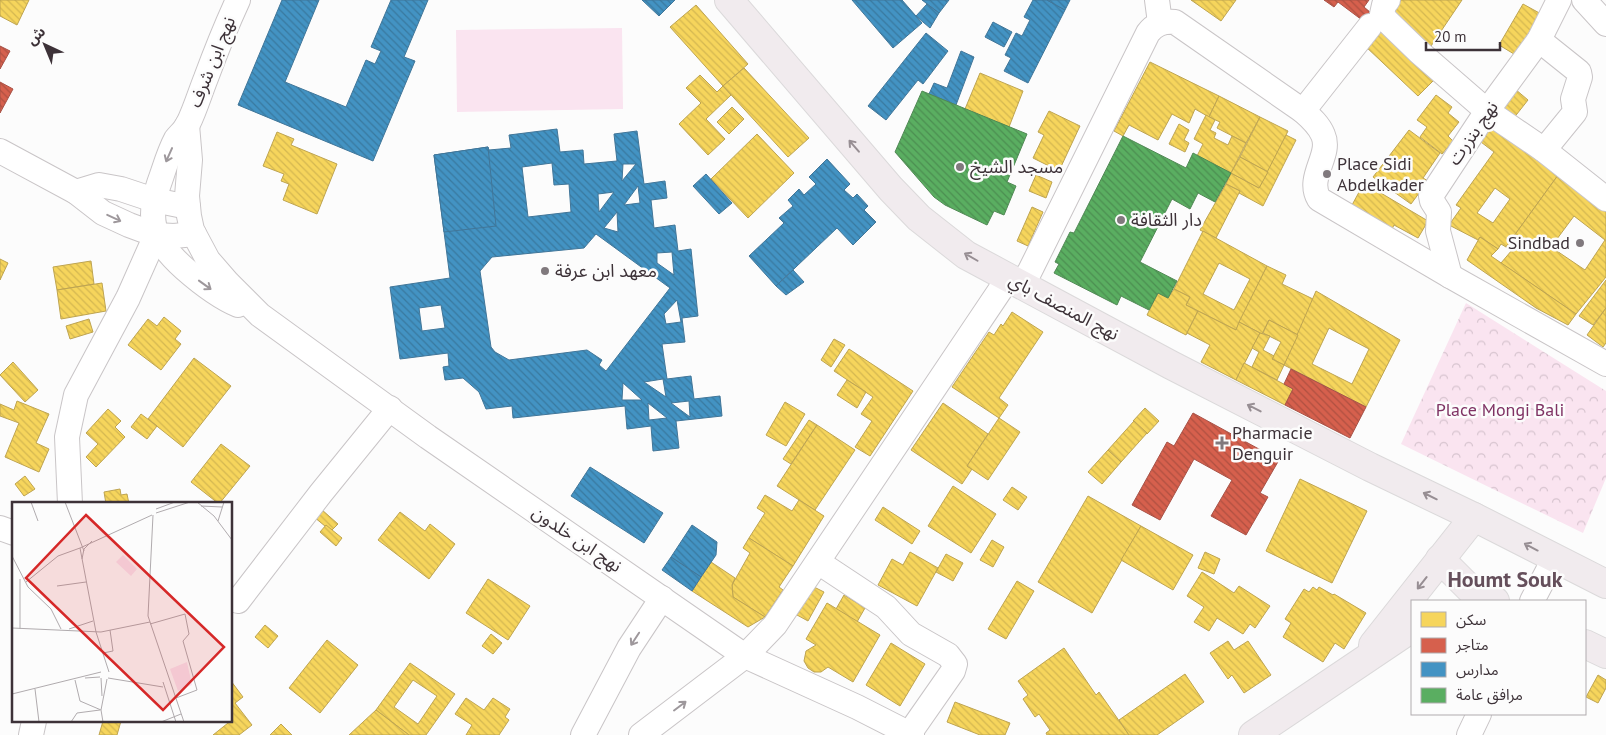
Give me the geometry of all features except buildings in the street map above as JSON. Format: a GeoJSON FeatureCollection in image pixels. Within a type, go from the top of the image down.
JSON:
{"type":"FeatureCollection","features":[{"type":"Feature","properties":{"kind":"main road","name":"نهج المنصف باي"},"geometry":{"type":"LineString","coordinates":[[729,0],[890,189],[919,218],[966,255],[1214,388],[1606,584]]}},
{"type":"Feature","properties":{"kind":"main road"},"geometry":{"type":"LineString","coordinates":[[1356,666],[1474,517]]}},
{"type":"Feature","properties":{"kind":"main road"},"geometry":{"type":"LineString","coordinates":[[1440,559],[1461,595],[1489,600]]}},
{"type":"Feature","properties":{"kind":"main road"},"geometry":{"type":"LineString","coordinates":[[1253,735],[1411,629]]}},
{"type":"Feature","properties":{"kind":"main road"},"geometry":{"type":"LineString","coordinates":[[1586,644],[1606,654]]}},
{"type":"Feature","properties":{"kind":"street","name":"نهج ابن شرف"},"geometry":{"type":"LineString","coordinates":[[154,200],[169,154],[176,139],[187,125],[220,40],[238,0]]}},
{"type":"Feature","properties":{"kind":"street"},"geometry":{"type":"LineString","coordinates":[[1157,0],[1160,23]]}},
{"type":"Feature","properties":{"kind":"street","name":"نهج بنزرت"},"geometry":{"type":"LineString","coordinates":[[1450,276],[1438,231],[1440,212],[1432,201],[1432,196],[1487,111],[1539,40],[1559,0]]}},
{"type":"Feature","properties":{"kind":"street"},"geometry":{"type":"LineString","coordinates":[[1584,0],[1606,24]]}},
{"type":"Feature","properties":{"kind":"street"},"geometry":{"type":"LineString","coordinates":[[1303,111],[1379,14],[1419,52],[1487,111],[1544,150],[1606,199]]}},
{"type":"Feature","properties":{"kind":"street"},"geometry":{"type":"LineString","coordinates":[[641,735],[746,656],[775,625],[1016,281],[1148,33],[1160,23],[1167,21],[1175,22],[1303,111],[1315,122],[1324,137],[1323,152],[1315,183],[1315,192],[1319,199],[1606,364]]}},
{"type":"Feature","properties":{"kind":"street"},"geometry":{"type":"LineString","coordinates":[[1539,40],[1579,72],[1580,77],[1574,93],[1575,112],[1544,150]]}},
{"type":"Feature","properties":{"kind":"street","name":"نهج ابن شرف"},"geometry":{"type":"LineString","coordinates":[[187,125],[190,160],[188,207]]}},
{"type":"Feature","properties":{"kind":"street"},"geometry":{"type":"LineString","coordinates":[[0,151],[76,192],[103,213],[156,235],[194,234]]}},
{"type":"Feature","properties":{"kind":"street"},"geometry":{"type":"LineString","coordinates":[[76,192],[99,185],[188,207]]}},
{"type":"Feature","properties":{"kind":"street","name":"نهج ابن خلدون"},"geometry":{"type":"LineString","coordinates":[[154,200],[153,220],[156,235],[169,254],[193,276],[224,299],[260,315]]}},
{"type":"Feature","properties":{"kind":"street","name":"نهج ابن خلدون"},"geometry":{"type":"LineString","coordinates":[[188,207],[194,234],[208,260],[260,315],[428,437],[746,656],[857,707],[910,734]]}},
{"type":"Feature","properties":{"kind":"street"},"geometry":{"type":"LineString","coordinates":[[70,502],[67,438],[76,395],[128,298],[156,235]]}},
{"type":"Feature","properties":{"kind":"street"},"geometry":{"type":"LineString","coordinates":[[238,601],[321,493],[390,408]]}},
{"type":"Feature","properties":{"kind":"street"},"geometry":{"type":"LineString","coordinates":[[0,528],[12,532]]}},
{"type":"Feature","properties":{"kind":"street"},"geometry":{"type":"LineString","coordinates":[[1533,600],[1554,559]]}},
{"type":"Feature","properties":{"kind":"street"},"geometry":{"type":"LineString","coordinates":[[818,562],[886,607],[911,634],[948,655],[956,664],[910,734]]}},
{"type":"Feature","properties":{"kind":"street"},"geometry":{"type":"LineString","coordinates":[[583,735],[629,648],[662,598]]}},
{"type":"Feature","properties":{"kind":"street"},"geometry":{"type":"LineString","coordinates":[[1469,735],[1479,715]]}},
{"type":"Feature","properties":{"kind":"street"},"geometry":{"type":"LineString","coordinates":[[31,735],[34,722]]}},
{"type":"Feature","properties":{"kind":"green space"},"geometry":{"type":"Polygon","coordinates":[[[622,28],[623,109],[457,112],[456,30],[622,28]]]}},
{"type":"Feature","properties":{"kind":"green space","name":"Place Mongi Bali"},"geometry":{"type":"Polygon","coordinates":[[[1466,303],[1606,391],[1606,478],[1583,533],[1401,444],[1466,303]]]}},
{"type":"Feature","properties":{"kind":"place","name":"مسجد الشيخ"},"geometry":{"type":"Point","coordinates":[960,167]}},
{"type":"Feature","properties":{"kind":"place","name":"Place Sidi Abdelkader"},"geometry":{"type":"Point","coordinates":[1327,174]}},
{"type":"Feature","properties":{"kind":"place","name":"دار الثقافة"},"geometry":{"type":"Point","coordinates":[1121,220]}},
{"type":"Feature","properties":{"kind":"place","name":"Sindbad"},"geometry":{"type":"Point","coordinates":[1580,243]}},
{"type":"Feature","properties":{"kind":"place","name":"معهد ابن عرفة"},"geometry":{"type":"Point","coordinates":[545,271]}},
{"type":"Feature","properties":{"kind":"place","name":"Pharmacie Denguir"},"geometry":{"type":"Point","coordinates":[1222,443]}},
{"type":"Feature","properties":{"kind":"district","name":"Houmt Souk"},"geometry":{"type":"Point","coordinates":[1505,579]}}]}
